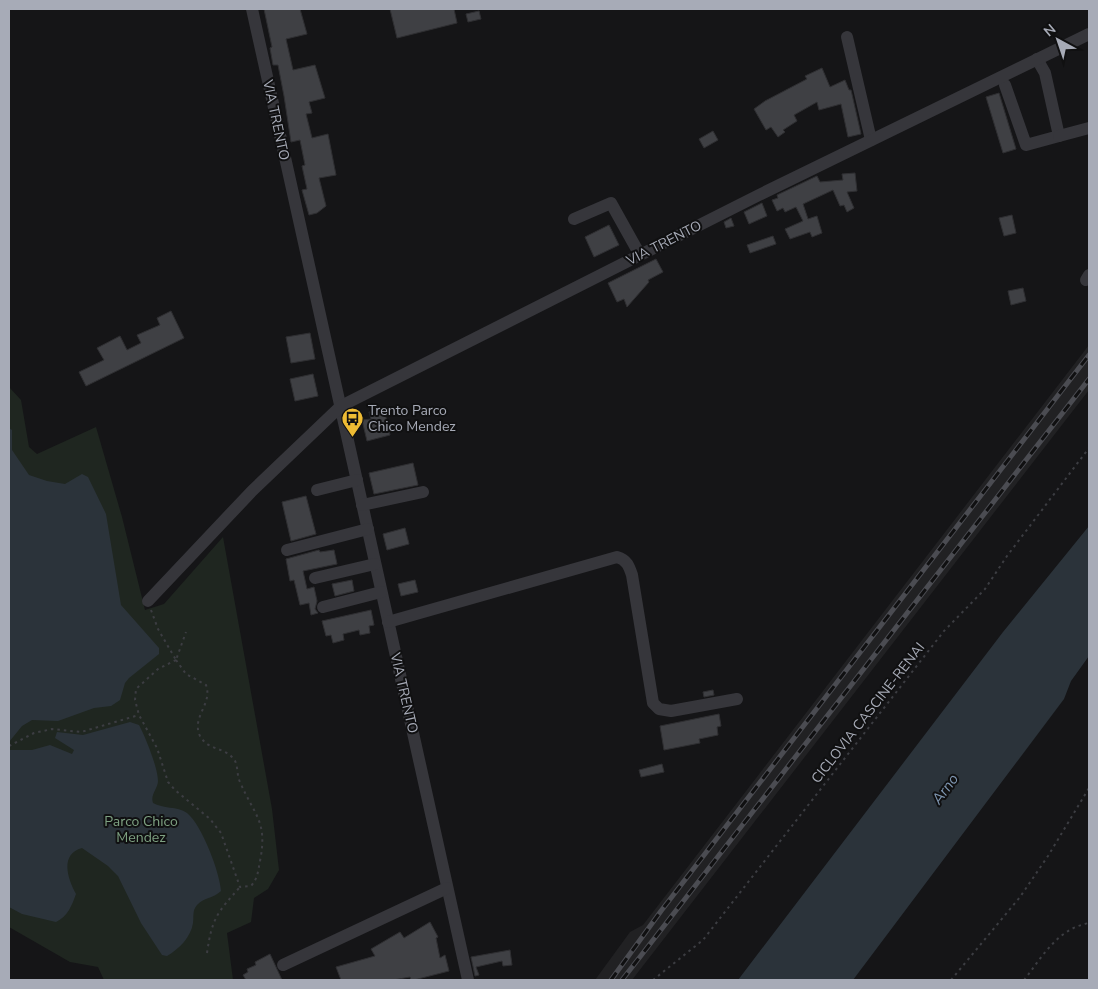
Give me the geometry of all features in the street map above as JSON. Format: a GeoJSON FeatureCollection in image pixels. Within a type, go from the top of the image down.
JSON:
{"type":"FeatureCollection","features":[{"type":"Feature","properties":{"kind":"street","name":"VIA TRENTO"},"geometry":{"type":"LineString","coordinates":[[252,9],[468,980]]}},
{"type":"Feature","properties":{"kind":"street","name":"VIA TRENTO"},"geometry":{"type":"LineString","coordinates":[[340,406],[871,140],[1089,34]]}},
{"type":"Feature","properties":{"kind":"street"},"geometry":{"type":"LineString","coordinates":[[847,37],[871,140]]}},
{"type":"Feature","properties":{"kind":"street"},"geometry":{"type":"LineString","coordinates":[[1037,59],[1045,72],[1059,136]]}},
{"type":"Feature","properties":{"kind":"street"},"geometry":{"type":"LineString","coordinates":[[1004,85],[1026,145],[1089,128]]}},
{"type":"Feature","properties":{"kind":"street"},"geometry":{"type":"LineString","coordinates":[[574,219],[611,203],[640,255]]}},
{"type":"Feature","properties":{"kind":"street"},"geometry":{"type":"LineString","coordinates":[[148,601],[252,491],[340,406]]}},
{"type":"Feature","properties":{"kind":"street"},"geometry":{"type":"LineString","coordinates":[[317,490],[357,480]]}},
{"type":"Feature","properties":{"kind":"street"},"geometry":{"type":"LineString","coordinates":[[362,505],[423,492]]}},
{"type":"Feature","properties":{"kind":"street"},"geometry":{"type":"LineString","coordinates":[[287,550],[368,529]]}},
{"type":"Feature","properties":{"kind":"street"},"geometry":{"type":"LineString","coordinates":[[388,622],[617,557],[624,559],[629,565],[632,575],[653,703],[659,709],[671,711],[737,699]]}},
{"type":"Feature","properties":{"kind":"street"},"geometry":{"type":"LineString","coordinates":[[315,578],[375,564]]}},
{"type":"Feature","properties":{"kind":"street"},"geometry":{"type":"LineString","coordinates":[[327,609],[382,595]]}},
{"type":"Feature","properties":{"kind":"street"},"geometry":{"type":"LineString","coordinates":[[283,965],[447,888]]}},
{"type":"Feature","properties":{"kind":"path","name":"CICLOVIA CASCINE-RENAI"},"geometry":{"type":"LineString","coordinates":[[653,980],[703,940],[944,631],[985,589],[1007,556],[1089,448]]}},
{"type":"Feature","properties":{"kind":"path"},"geometry":{"type":"LineString","coordinates":[[148,601],[158,629],[176,660],[186,674],[206,685],[208,699],[199,717],[198,728],[200,736],[212,748],[233,757],[242,787],[261,820],[264,843],[256,880],[251,886],[240,887],[222,908],[211,926],[207,953]]}},
{"type":"Feature","properties":{"kind":"path"},"geometry":{"type":"LineString","coordinates":[[186,632],[176,660],[158,669],[136,689],[135,700],[139,715],[157,748],[168,782],[210,819],[222,833],[240,887]]}},
{"type":"Feature","properties":{"kind":"path"},"geometry":{"type":"LineString","coordinates":[[9,746],[34,733],[52,729],[80,732],[139,715]]}},
{"type":"Feature","properties":{"kind":"path"},"geometry":{"type":"LineString","coordinates":[[951,980],[1020,897],[1048,856],[1089,788]]}},
{"type":"Feature","properties":{"kind":"path"},"geometry":{"type":"LineString","coordinates":[[1024,980],[1058,938],[1067,930],[1089,923]]}},
{"type":"Feature","properties":{"kind":"shaded area"},"geometry":{"type":"Polygon","coordinates":[[[1089,345],[1089,390],[632,980],[595,980],[630,932],[643,925],[1089,345]]]}},
{"type":"Feature","properties":{"kind":"green space","name":"Parco Chico Mendez"},"geometry":{"type":"Polygon","coordinates":[[[9,387],[21,400],[29,447],[37,454],[96,427],[122,517],[145,610],[164,604],[223,537],[272,809],[279,870],[268,889],[254,898],[251,922],[227,933],[233,980],[104,980],[98,967],[70,962],[9,927],[9,387]]]}},
{"type":"Feature","properties":{"kind":"water"},"geometry":{"type":"Polygon","coordinates":[[[9,428],[12,430],[12,450],[29,475],[65,484],[82,474],[88,477],[106,514],[121,605],[159,648],[159,654],[129,678],[125,683],[120,700],[111,706],[94,708],[58,721],[32,720],[22,726],[9,742],[9,428]]]}},
{"type":"Feature","properties":{"kind":"water","name":"Arno"},"geometry":{"type":"Polygon","coordinates":[[[1089,526],[1089,656],[1071,681],[1064,699],[853,980],[738,980],[1003,632],[1089,526]]]}},
{"type":"Feature","properties":{"kind":"water"},"geometry":{"type":"Polygon","coordinates":[[[130,722],[139,725],[156,768],[158,781],[152,800],[153,803],[183,811],[193,819],[204,838],[220,883],[221,891],[195,907],[192,928],[187,938],[176,950],[167,956],[162,955],[141,923],[118,876],[108,866],[82,848],[75,851],[68,861],[68,874],[76,894],[64,917],[56,922],[22,914],[9,907],[9,750],[32,750],[50,745],[72,754],[74,750],[55,738],[57,732],[83,735],[130,722]]]}},
{"type":"Feature","properties":{"kind":"building"},"geometry":{"type":"Polygon","coordinates":[[[264,9],[300,9],[307,34],[286,39],[293,70],[315,65],[325,98],[309,102],[312,113],[306,114],[312,138],[328,134],[336,175],[319,178],[326,206],[317,213],[309,215],[302,190],[307,189],[302,166],[305,165],[300,140],[291,142],[278,65],[273,65],[270,48],[272,47],[264,9]]]}},
{"type":"Feature","properties":{"kind":"building"},"geometry":{"type":"Polygon","coordinates":[[[390,9],[454,9],[457,23],[397,38],[390,9]]]}},
{"type":"Feature","properties":{"kind":"building"},"geometry":{"type":"Polygon","coordinates":[[[479,11],[481,19],[468,22],[466,14],[479,11]]]}},
{"type":"Feature","properties":{"kind":"building"},"geometry":{"type":"Polygon","coordinates":[[[822,68],[830,87],[845,80],[849,90],[851,90],[861,134],[848,137],[841,104],[819,110],[817,102],[794,115],[797,121],[783,130],[785,132],[778,137],[771,127],[766,130],[754,109],[765,101],[807,79],[805,76],[822,68]]]}},
{"type":"Feature","properties":{"kind":"building"},"geometry":{"type":"Polygon","coordinates":[[[999,93],[1016,149],[1003,153],[986,97],[999,93]]]}},
{"type":"Feature","properties":{"kind":"building"},"geometry":{"type":"Polygon","coordinates":[[[713,131],[718,140],[704,148],[699,139],[713,131]]]}},
{"type":"Feature","properties":{"kind":"building"},"geometry":{"type":"Polygon","coordinates":[[[855,173],[857,191],[847,192],[854,208],[847,212],[844,205],[840,206],[833,190],[803,204],[808,219],[817,216],[822,233],[812,237],[810,232],[790,239],[785,229],[803,221],[796,207],[785,212],[783,208],[777,211],[772,200],[778,198],[777,195],[817,176],[820,182],[843,180],[842,174],[855,173]]]}},
{"type":"Feature","properties":{"kind":"building"},"geometry":{"type":"Polygon","coordinates":[[[762,203],[767,216],[749,224],[744,212],[762,203]]]}},
{"type":"Feature","properties":{"kind":"building"},"geometry":{"type":"Polygon","coordinates":[[[1012,215],[1016,233],[1004,236],[999,218],[1012,215]]]}},
{"type":"Feature","properties":{"kind":"building"},"geometry":{"type":"Polygon","coordinates":[[[731,218],[734,226],[726,228],[724,222],[731,218]]]}},
{"type":"Feature","properties":{"kind":"building"},"geometry":{"type":"Polygon","coordinates":[[[609,225],[619,245],[594,257],[585,237],[609,225]]]}},
{"type":"Feature","properties":{"kind":"building"},"geometry":{"type":"Polygon","coordinates":[[[773,236],[776,244],[750,253],[747,245],[773,236]]]}},
{"type":"Feature","properties":{"kind":"building"},"geometry":{"type":"Polygon","coordinates":[[[656,259],[663,272],[648,280],[649,282],[627,307],[624,299],[617,302],[608,283],[656,259]]]}},
{"type":"Feature","properties":{"kind":"building"},"geometry":{"type":"Polygon","coordinates":[[[1023,288],[1026,301],[1011,305],[1008,291],[1023,288]]]}},
{"type":"Feature","properties":{"kind":"building"},"geometry":{"type":"Polygon","coordinates":[[[171,311],[184,338],[86,386],[79,372],[104,360],[97,348],[120,336],[127,350],[141,343],[137,335],[160,325],[157,318],[171,311]]]}},
{"type":"Feature","properties":{"kind":"building"},"geometry":{"type":"Polygon","coordinates":[[[310,333],[315,359],[291,363],[286,337],[310,333]]]}},
{"type":"Feature","properties":{"kind":"building"},"geometry":{"type":"Polygon","coordinates":[[[313,374],[318,396],[295,401],[290,379],[313,374]]]}},
{"type":"Feature","properties":{"kind":"building"},"geometry":{"type":"Polygon","coordinates":[[[384,409],[390,435],[367,441],[362,420],[371,419],[369,412],[384,409]]]}},
{"type":"Feature","properties":{"kind":"building"},"geometry":{"type":"Polygon","coordinates":[[[413,463],[418,485],[374,494],[369,473],[413,463]]]}},
{"type":"Feature","properties":{"kind":"building"},"geometry":{"type":"Polygon","coordinates":[[[306,496],[316,534],[291,541],[282,502],[306,496]]]}},
{"type":"Feature","properties":{"kind":"building"},"geometry":{"type":"Polygon","coordinates":[[[405,528],[409,544],[387,550],[383,534],[405,528]]]}},
{"type":"Feature","properties":{"kind":"building"},"geometry":{"type":"Polygon","coordinates":[[[319,550],[320,552],[334,550],[337,564],[303,571],[307,589],[314,587],[317,601],[315,609],[318,613],[311,615],[309,603],[300,605],[294,580],[290,581],[286,559],[319,550]]]}},
{"type":"Feature","properties":{"kind":"building"},"geometry":{"type":"Polygon","coordinates":[[[352,580],[354,591],[335,596],[332,584],[352,580]]]}},
{"type":"Feature","properties":{"kind":"building"},"geometry":{"type":"Polygon","coordinates":[[[415,580],[418,592],[401,596],[398,584],[415,580]]]}},
{"type":"Feature","properties":{"kind":"building"},"geometry":{"type":"Polygon","coordinates":[[[371,610],[374,625],[369,626],[370,633],[360,635],[359,630],[343,634],[344,640],[333,643],[331,635],[326,636],[322,621],[371,610]]]}},
{"type":"Feature","properties":{"kind":"building"},"geometry":{"type":"Polygon","coordinates":[[[713,690],[714,695],[704,697],[703,692],[713,690]]]}},
{"type":"Feature","properties":{"kind":"building"},"geometry":{"type":"Polygon","coordinates":[[[719,714],[721,726],[717,727],[718,735],[699,739],[700,743],[664,750],[660,726],[719,714]]]}},
{"type":"Feature","properties":{"kind":"building"},"geometry":{"type":"Polygon","coordinates":[[[662,764],[664,772],[641,777],[639,770],[662,764]]]}},
{"type":"Feature","properties":{"kind":"building"},"geometry":{"type":"Polygon","coordinates":[[[430,922],[438,937],[436,938],[440,958],[445,955],[449,971],[414,980],[411,980],[410,977],[393,980],[341,980],[336,967],[375,956],[371,949],[400,932],[404,938],[430,922]]]}},
{"type":"Feature","properties":{"kind":"building"},"geometry":{"type":"Polygon","coordinates":[[[510,950],[512,965],[503,966],[502,961],[476,967],[479,975],[475,976],[471,957],[510,950]]]}},
{"type":"Feature","properties":{"kind":"building"},"geometry":{"type":"Polygon","coordinates":[[[270,954],[282,980],[246,980],[243,975],[248,972],[247,969],[256,965],[255,962],[270,954]]]}},
{"type":"Feature","properties":{"kind":"railway"},"geometry":{"type":"LineString","coordinates":[[611,980],[661,911],[1089,355]]}},
{"type":"Feature","properties":{"kind":"railway"},"geometry":{"type":"LineString","coordinates":[[622,980],[1089,379]]}},
{"type":"Feature","properties":{"kind":"place","name":"Trento Parco Chico Mendez"},"geometry":{"type":"Point","coordinates":[352,437]}}]}
